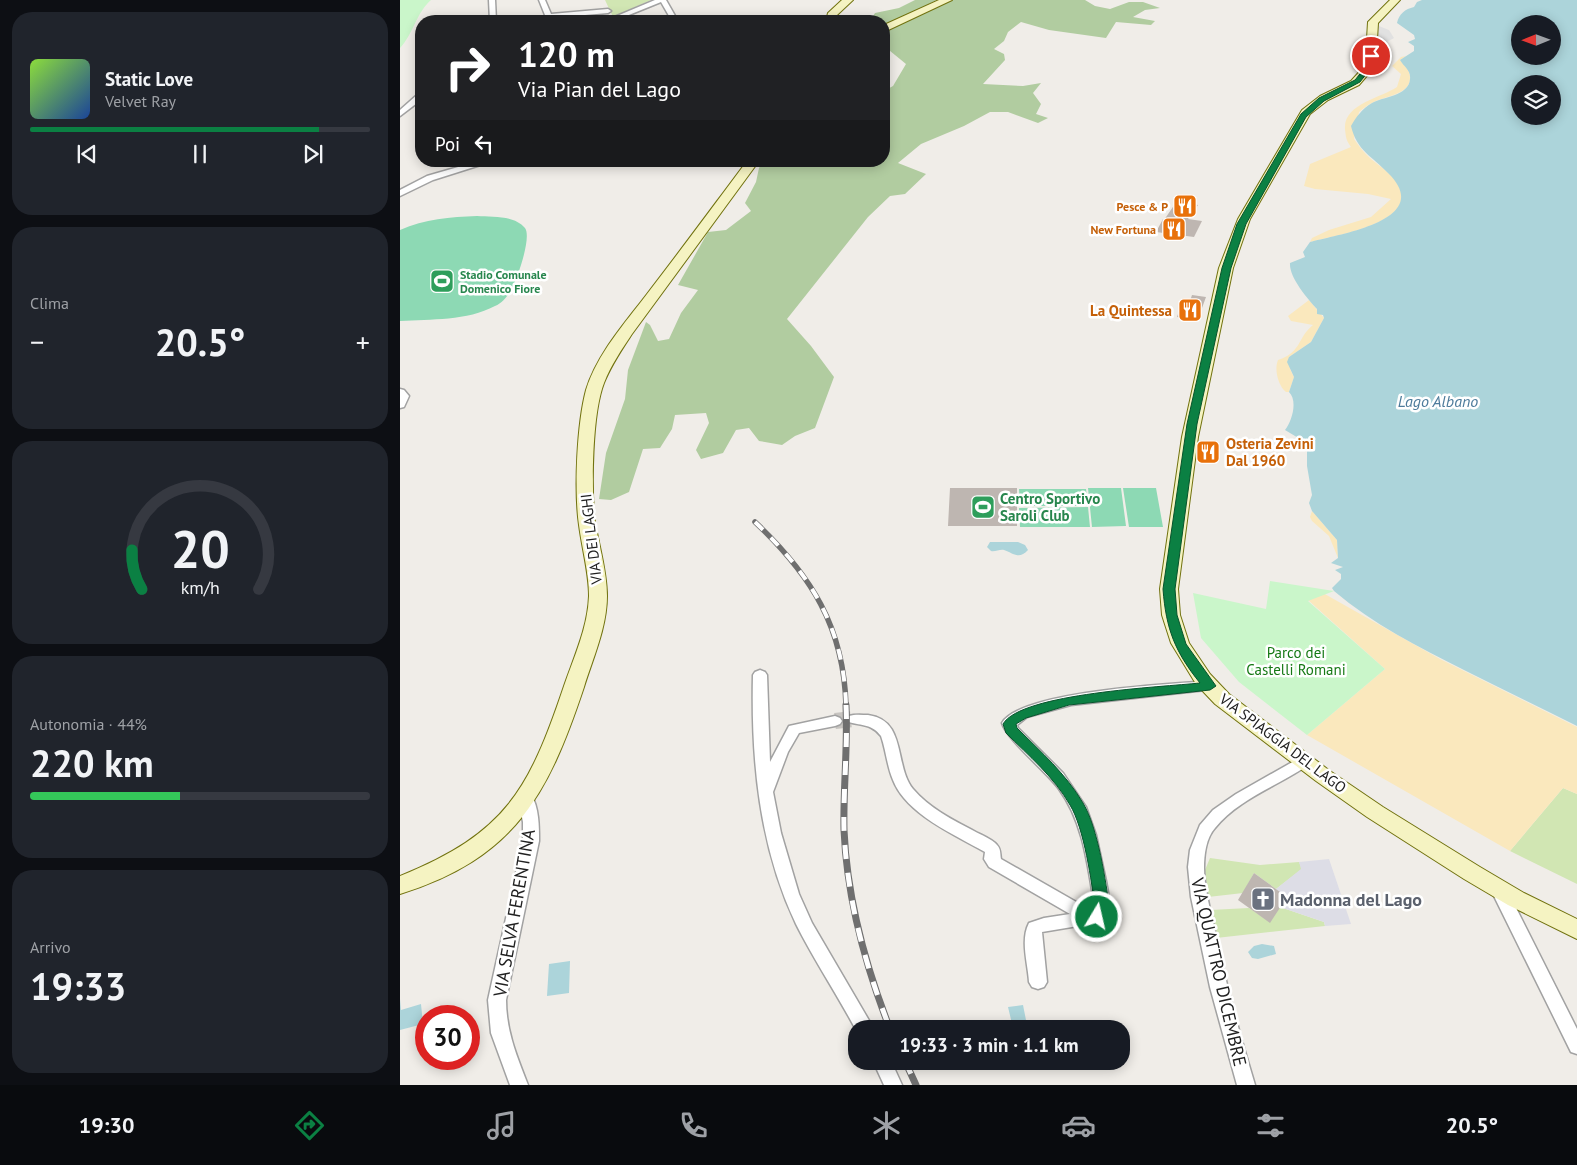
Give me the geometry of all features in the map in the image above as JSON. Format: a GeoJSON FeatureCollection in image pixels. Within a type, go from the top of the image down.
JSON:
{"type":"FeatureCollection","features":[{"type":"Feature","properties":{"kind":"street"},"geometry":{"type":"LineString","coordinates":[[492,0],[493,15]]}},
{"type":"Feature","properties":{"kind":"street"},"geometry":{"type":"LineString","coordinates":[[542,0],[548,15]]}},
{"type":"Feature","properties":{"kind":"street"},"geometry":{"type":"LineString","coordinates":[[623,15],[662,0],[671,15]]}},
{"type":"Feature","properties":{"kind":"street"},"geometry":{"type":"LineString","coordinates":[[831,15],[848,0]]}},
{"type":"Feature","properties":{"kind":"street"},"geometry":{"type":"LineString","coordinates":[[890,27],[947,0]]}},
{"type":"Feature","properties":{"kind":"street","name":"VIA SPIAGGIA DEL LAGO"},"geometry":{"type":"LineString","coordinates":[[1395,0],[1372,23],[1370,60],[1363,76],[1352,85],[1321,99],[1303,116],[1241,224],[1226,268],[1192,424],[1169,589],[1171,615],[1180,644],[1196,668],[1210,686],[1240,713],[1375,812],[1499,890],[1577,930]]}},
{"type":"Feature","properties":{"kind":"street"},"geometry":{"type":"LineString","coordinates":[[558,15],[607,8],[608,15]]}},
{"type":"Feature","properties":{"kind":"street"},"geometry":{"type":"LineString","coordinates":[[400,114],[415,101]]}},
{"type":"Feature","properties":{"kind":"street"},"geometry":{"type":"LineString","coordinates":[[400,193],[430,178],[468,167]]}},
{"type":"Feature","properties":{"kind":"street","name":"VIA DEI LAGHI"},"geometry":{"type":"LineString","coordinates":[[400,885],[435,870],[479,843],[505,823],[526,798],[540,773],[564,717],[592,633],[597,607],[597,576],[587,522],[585,487],[591,405],[596,382],[608,358],[626,332],[749,167]]}},
{"type":"Feature","properties":{"kind":"street"},"geometry":{"type":"LineString","coordinates":[[400,392],[404,396],[400,405]]}},
{"type":"Feature","properties":{"kind":"street"},"geometry":{"type":"LineString","coordinates":[[760,675],[759,724],[765,793],[778,854],[796,904],[825,964],[859,1020]]}},
{"type":"Feature","properties":{"kind":"street"},"geometry":{"type":"LineString","coordinates":[[1038,982],[1033,934],[1035,928],[1044,924],[1090,918],[1100,915],[1103,909],[1082,816],[1072,796],[1059,778],[1011,730],[1009,724],[1021,715],[1069,701],[1210,686]]}},
{"type":"Feature","properties":{"kind":"street"},"geometry":{"type":"LineString","coordinates":[[854,719],[876,722],[887,731],[902,786],[915,800],[991,848],[993,851],[992,860],[996,863],[1090,918]]}},
{"type":"Feature","properties":{"kind":"street"},"geometry":{"type":"LineString","coordinates":[[765,793],[794,729],[835,721]]}},
{"type":"Feature","properties":{"kind":"street","name":"VIA QUATTRO DICEMBRE"},"geometry":{"type":"LineString","coordinates":[[1246,1085],[1227,1019],[1207,936],[1197,882],[1198,852],[1206,828],[1216,816],[1284,775],[1303,760]]}},
{"type":"Feature","properties":{"kind":"street","name":"VIA SELVA FERENTINA"},"geometry":{"type":"LineString","coordinates":[[519,1085],[499,1033],[496,1011],[531,841],[532,822],[526,798]]}},
{"type":"Feature","properties":{"kind":"street"},"geometry":{"type":"LineString","coordinates":[[1499,890],[1577,1047]]}},
{"type":"Feature","properties":{"kind":"street"},"geometry":{"type":"LineString","coordinates":[[886,1070],[893,1085]]}},
{"type":"Feature","properties":{"kind":"green space"},"geometry":{"type":"Polygon","coordinates":[[[400,0],[431,0],[420,15],[415,15],[415,24],[400,48],[400,0]]]}},
{"type":"Feature","properties":{"kind":"green space"},"geometry":{"type":"Polygon","coordinates":[[[605,0],[651,0],[617,15],[612,15],[605,0]]]}},
{"type":"Feature","properties":{"kind":"green space"},"geometry":{"type":"Polygon","coordinates":[[[915,0],[937,0],[890,23],[890,15],[874,15],[875,13],[899,8],[915,0]]]}},
{"type":"Feature","properties":{"kind":"green space"},"geometry":{"type":"Polygon","coordinates":[[[949,0],[1085,0],[1095,6],[1110,9],[1129,2],[1143,2],[1160,8],[1145,10],[1133,17],[1155,21],[1151,25],[1116,22],[1106,38],[1049,30],[1021,22],[1008,32],[1004,41],[994,49],[1004,54],[1005,60],[983,84],[1023,86],[1041,83],[1033,93],[1041,104],[1036,114],[1048,118],[1038,123],[1008,112],[990,112],[964,126],[921,144],[898,163],[926,174],[905,194],[890,196],[868,217],[787,319],[811,346],[834,377],[815,428],[795,436],[782,445],[759,441],[749,428],[736,430],[723,453],[701,459],[696,450],[709,423],[706,413],[675,415],[672,429],[660,448],[643,449],[629,492],[611,500],[599,499],[606,453],[625,399],[628,370],[646,322],[650,325],[658,341],[669,339],[681,313],[698,290],[678,285],[708,232],[726,230],[751,211],[745,203],[756,182],[760,167],[890,167],[890,88],[893,86],[906,64],[890,51],[890,28],[949,0]]]}},
{"type":"Feature","properties":{"kind":"green space"},"geometry":{"type":"Polygon","coordinates":[[[477,216],[515,221],[525,228],[527,233],[523,259],[514,285],[508,295],[498,305],[461,317],[400,321],[400,230],[438,219],[477,216]]]}},
{"type":"Feature","properties":{"kind":"green space"},"geometry":{"type":"Polygon","coordinates":[[[1088,488],[1121,488],[1126,526],[1092,527],[1088,488]]]}},
{"type":"Feature","properties":{"kind":"green space"},"geometry":{"type":"Polygon","coordinates":[[[1123,488],[1156,488],[1163,527],[1129,527],[1123,488]]]}},
{"type":"Feature","properties":{"kind":"green space"},"geometry":{"type":"Polygon","coordinates":[[[1019,489],[1086,489],[1088,506],[1020,506],[1019,489]]]}},
{"type":"Feature","properties":{"kind":"green space"},"geometry":{"type":"Polygon","coordinates":[[[1088,507],[1090,527],[1020,527],[1019,508],[1088,507]]]}},
{"type":"Feature","properties":{"kind":"green space","name":"Parco dei Castelli Romani"},"geometry":{"type":"Polygon","coordinates":[[[1270,581],[1334,591],[1308,601],[1385,669],[1307,735],[1239,682],[1201,638],[1193,593],[1266,609],[1270,581]]]}},
{"type":"Feature","properties":{"kind":"green space"},"geometry":{"type":"Polygon","coordinates":[[[1563,788],[1577,794],[1577,884],[1510,851],[1563,788]]]}},
{"type":"Feature","properties":{"kind":"green space"},"geometry":{"type":"Polygon","coordinates":[[[1210,858],[1260,865],[1299,862],[1302,869],[1276,889],[1254,873],[1243,893],[1208,897],[1205,870],[1210,858]]]}},
{"type":"Feature","properties":{"kind":"green space"},"geometry":{"type":"Polygon","coordinates":[[[1280,907],[1324,922],[1325,926],[1216,938],[1210,910],[1249,908],[1270,922],[1280,907]]]}},
{"type":"Feature","properties":{"kind":"sand"},"geometry":{"type":"Polygon","coordinates":[[[1406,56],[1400,60],[1408,70],[1410,80],[1408,85],[1404,90],[1378,100],[1359,112],[1354,139],[1366,154],[1390,174],[1399,185],[1402,198],[1397,209],[1386,218],[1371,226],[1310,242],[1312,238],[1329,230],[1371,217],[1391,199],[1368,194],[1315,189],[1304,186],[1310,164],[1351,147],[1346,139],[1345,129],[1346,120],[1350,113],[1364,103],[1397,87],[1401,74],[1392,66],[1401,57],[1406,56]]]}},
{"type":"Feature","properties":{"kind":"sand"},"geometry":{"type":"Polygon","coordinates":[[[1309,300],[1324,318],[1311,342],[1289,357],[1290,369],[1294,377],[1289,392],[1286,392],[1281,386],[1278,377],[1276,368],[1278,360],[1286,357],[1295,349],[1313,325],[1291,321],[1288,316],[1309,300]]]}},
{"type":"Feature","properties":{"kind":"sand"},"geometry":{"type":"Polygon","coordinates":[[[1312,511],[1337,540],[1338,558],[1329,536],[1312,521],[1310,517],[1312,511]]]}},
{"type":"Feature","properties":{"kind":"sand"},"geometry":{"type":"Polygon","coordinates":[[[1323,593],[1440,659],[1577,727],[1577,794],[1563,788],[1510,851],[1307,735],[1385,669],[1308,600],[1323,593]]]}},
{"type":"Feature","properties":{"kind":"shaded area"},"geometry":{"type":"Polygon","coordinates":[[[1376,21],[1379,26],[1389,30],[1394,38],[1376,48],[1376,21]]]}},
{"type":"Feature","properties":{"kind":"shaded area"},"geometry":{"type":"Polygon","coordinates":[[[1329,859],[1351,924],[1325,926],[1324,922],[1280,907],[1287,897],[1276,889],[1301,869],[1299,862],[1329,859]]]}},
{"type":"Feature","properties":{"kind":"water","name":"Lago Albano"},"geometry":{"type":"Polygon","coordinates":[[[1422,0],[1577,0],[1577,726],[1413,644],[1364,614],[1334,591],[1332,588],[1341,579],[1341,574],[1335,570],[1343,567],[1331,563],[1338,558],[1337,540],[1312,511],[1309,503],[1312,495],[1307,466],[1307,451],[1300,439],[1285,430],[1290,422],[1294,406],[1289,392],[1294,377],[1287,362],[1289,357],[1311,342],[1324,318],[1323,315],[1317,314],[1317,309],[1295,281],[1290,269],[1290,263],[1305,257],[1303,252],[1310,242],[1360,229],[1378,222],[1392,213],[1400,202],[1400,189],[1388,173],[1357,142],[1351,126],[1368,105],[1400,92],[1408,85],[1409,73],[1400,60],[1414,51],[1414,46],[1408,42],[1415,39],[1414,35],[1397,23],[1403,12],[1414,7],[1417,2],[1422,0]]]}},
{"type":"Feature","properties":{"kind":"water"},"geometry":{"type":"Polygon","coordinates":[[[990,542],[1018,542],[1025,545],[1028,550],[1022,555],[1004,550],[991,551],[987,547],[990,542]]]}},
{"type":"Feature","properties":{"kind":"water"},"geometry":{"type":"Polygon","coordinates":[[[1262,944],[1274,946],[1276,954],[1258,959],[1252,958],[1248,952],[1254,946],[1262,944]]]}},
{"type":"Feature","properties":{"kind":"water"},"geometry":{"type":"Polygon","coordinates":[[[570,961],[569,993],[547,996],[549,964],[570,961]]]}},
{"type":"Feature","properties":{"kind":"water"},"geometry":{"type":"Polygon","coordinates":[[[400,999],[401,1010],[415,1006],[415,1026],[400,1030],[400,999]]]}},
{"type":"Feature","properties":{"kind":"water"},"geometry":{"type":"Polygon","coordinates":[[[1023,1005],[1026,1020],[1011,1020],[1008,1007],[1023,1005]]]}},
{"type":"Feature","properties":{"kind":"building"},"geometry":{"type":"Polygon","coordinates":[[[1177,201],[1198,205],[1188,219],[1202,221],[1194,237],[1156,232],[1177,201]]]}},
{"type":"Feature","properties":{"kind":"building","name":"La Quintessa"},"geometry":{"type":"Polygon","coordinates":[[[1192,295],[1206,297],[1198,319],[1177,317],[1182,303],[1189,304],[1192,295]]]}},
{"type":"Feature","properties":{"kind":"building","name":"Centro Sportivo Saroli Club"},"geometry":{"type":"Polygon","coordinates":[[[950,488],[1017,488],[1017,526],[948,526],[950,488]]]}},
{"type":"Feature","properties":{"kind":"building","name":"Madonna del Lago"},"geometry":{"type":"Polygon","coordinates":[[[1254,873],[1287,897],[1270,923],[1238,900],[1254,873]]]}},
{"type":"Feature","properties":{"kind":"tunnel"},"geometry":{"type":"LineString","coordinates":[[835,721],[854,719]]}},
{"type":"Feature","properties":{"kind":"railway"},"geometry":{"type":"LineString","coordinates":[[755,522],[793,562],[821,604],[839,651],[844,678],[846,706]]}},
{"type":"Feature","properties":{"kind":"railway"},"geometry":{"type":"LineString","coordinates":[[846,706],[844,830],[849,881],[865,956],[887,1020]]}},
{"type":"Feature","properties":{"kind":"railway"},"geometry":{"type":"LineString","coordinates":[[909,1070],[916,1085]]}},
{"type":"Feature","properties":{"kind":"place","name":"Pesce & P"},"geometry":{"type":"Point","coordinates":[1185,206]}},
{"type":"Feature","properties":{"kind":"place","name":"New Fortuna"},"geometry":{"type":"Point","coordinates":[1174,229]}},
{"type":"Feature","properties":{"kind":"place","name":"Stadio Comunale Domenico Fiore"},"geometry":{"type":"Point","coordinates":[442,281]}},
{"type":"Feature","properties":{"kind":"place","name":"La Quintessa"},"geometry":{"type":"Point","coordinates":[1190,310]}},
{"type":"Feature","properties":{"kind":"place","name":"Osteria Zevini Dal 1960"},"geometry":{"type":"Point","coordinates":[1208,452]}},
{"type":"Feature","properties":{"kind":"place","name":"Centro Sportivo Saroli Club"},"geometry":{"type":"Point","coordinates":[983,507]}},
{"type":"Feature","properties":{"kind":"place","name":"Madonna del Lago"},"geometry":{"type":"Point","coordinates":[1263,899]}},
{"type":"Feature","properties":{"kind":"route"},"geometry":{"type":"LineString","coordinates":[[1097,917],[1103,909],[1088,836],[1078,806],[1059,778],[1011,730],[1009,724],[1021,715],[1069,701],[1210,686],[1203,679],[1180,644],[1171,615],[1169,589],[1192,424],[1226,268],[1241,224],[1303,116],[1321,99],[1358,81],[1367,69],[1371,56]]}}]}
